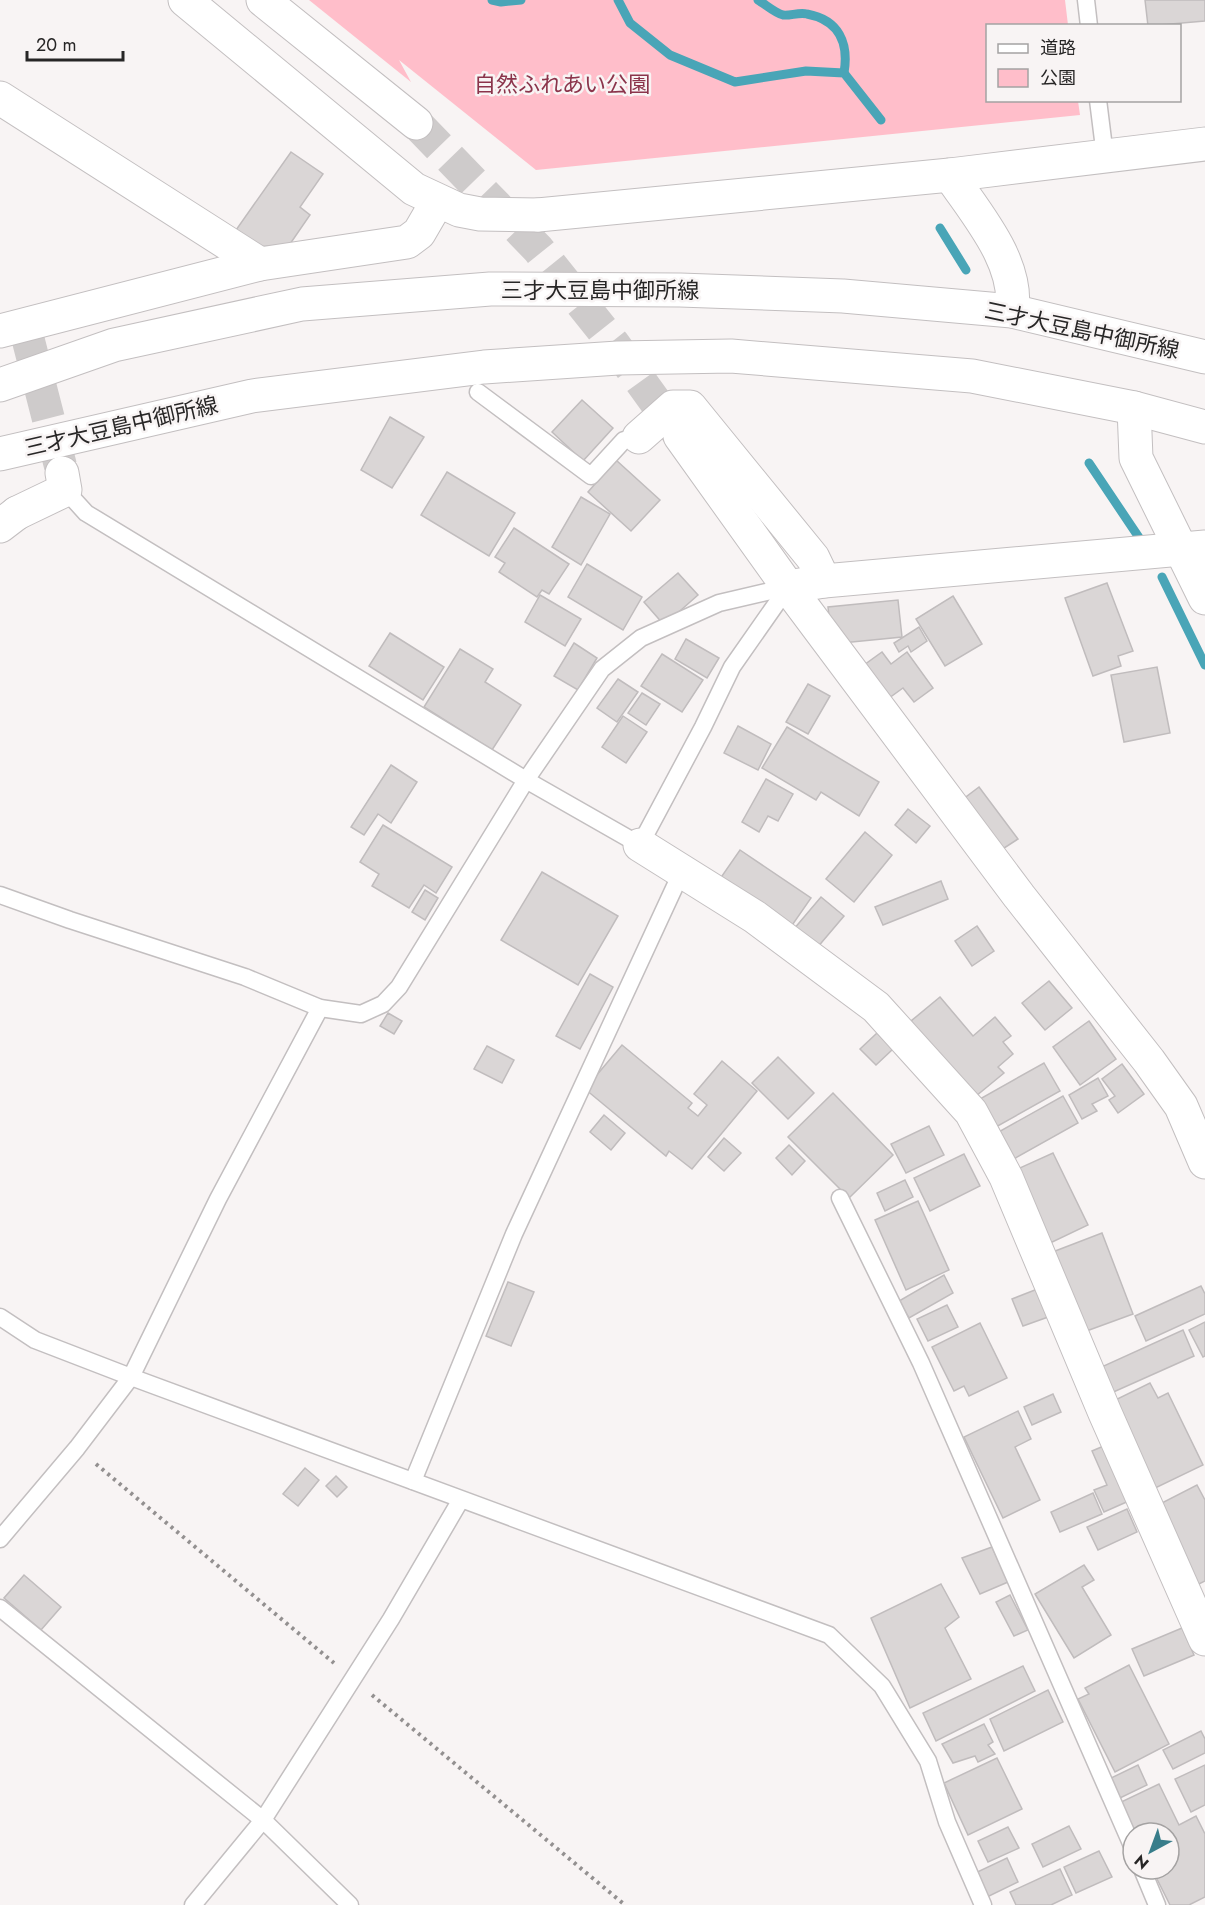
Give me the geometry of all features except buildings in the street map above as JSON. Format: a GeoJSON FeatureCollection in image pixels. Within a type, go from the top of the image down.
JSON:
{"type":"FeatureCollection","features":[{"type":"Feature","properties":{"kind":"street"},"geometry":{"type":"LineString","coordinates":[[185,0],[414,189],[437,202],[480,214],[538,215],[950,175],[1205,144]]}},
{"type":"Feature","properties":{"kind":"street"},"geometry":{"type":"LineString","coordinates":[[263,0],[416,123]]}},
{"type":"Feature","properties":{"kind":"street"},"geometry":{"type":"LineString","coordinates":[[0,98],[260,264]]}},
{"type":"Feature","properties":{"kind":"street"},"geometry":{"type":"LineString","coordinates":[[950,175],[987,230],[1011,276],[1014,294],[1012,311]]}},
{"type":"Feature","properties":{"kind":"street"},"geometry":{"type":"LineString","coordinates":[[17,332],[260,264],[407,242],[419,233],[437,202]]}},
{"type":"Feature","properties":{"kind":"street","name":"三才大豆島中御所線"},"geometry":{"type":"LineString","coordinates":[[0,385],[114,345],[302,303],[490,289],[680,290],[843,296],[1012,311],[1205,357]]}},
{"type":"Feature","properties":{"kind":"street"},"geometry":{"type":"LineString","coordinates":[[0,370],[114,345]]}},
{"type":"Feature","properties":{"kind":"street","name":"三才大豆島中御所線"},"geometry":{"type":"LineString","coordinates":[[0,454],[252,396],[484,366],[618,358],[730,356],[972,376],[1134,408],[1205,428]]}},
{"type":"Feature","properties":{"kind":"street"},"geometry":{"type":"LineString","coordinates":[[639,437],[673,407],[690,407],[813,558],[824,580]]}},
{"type":"Feature","properties":{"kind":"street"},"geometry":{"type":"LineString","coordinates":[[1134,408],[1136,458],[1192,548],[1205,598]]}},
{"type":"Feature","properties":{"kind":"street"},"geometry":{"type":"LineString","coordinates":[[0,478],[121,425]]}},
{"type":"Feature","properties":{"kind":"street"},"geometry":{"type":"LineString","coordinates":[[680,436],[788,587],[1019,896],[1149,1061],[1181,1106],[1205,1162]]}},
{"type":"Feature","properties":{"kind":"street"},"geometry":{"type":"LineString","coordinates":[[9,520],[63,482]]}},
{"type":"Feature","properties":{"kind":"street"},"geometry":{"type":"LineString","coordinates":[[788,587],[824,580],[1192,548]]}},
{"type":"Feature","properties":{"kind":"street"},"geometry":{"type":"LineString","coordinates":[[640,845],[755,917],[876,1007],[971,1112],[1006,1176],[1105,1413],[1205,1639]]}},
{"type":"Feature","properties":{"kind":"lane"},"geometry":{"type":"LineString","coordinates":[[1086,0],[1089,24]]}},
{"type":"Feature","properties":{"kind":"lane"},"geometry":{"type":"LineString","coordinates":[[1098,102],[1105,156]]}},
{"type":"Feature","properties":{"kind":"lane"},"geometry":{"type":"LineString","coordinates":[[478,392],[591,476],[624,440],[639,437]]}},
{"type":"Feature","properties":{"kind":"lane"},"geometry":{"type":"LineString","coordinates":[[63,482],[86,513],[526,780],[640,845],[732,667],[788,587]]}},
{"type":"Feature","properties":{"kind":"lane"},"geometry":{"type":"LineString","coordinates":[[0,895],[245,977],[320,1008],[361,1014],[383,1004],[399,987],[526,780],[602,669],[641,638],[719,603],[788,587]]}},
{"type":"Feature","properties":{"kind":"lane"},"geometry":{"type":"LineString","coordinates":[[413,1481],[514,1234],[681,871]]}},
{"type":"Feature","properties":{"kind":"lane"},"geometry":{"type":"LineString","coordinates":[[0,1539],[77,1448],[131,1377],[218,1199],[320,1008]]}},
{"type":"Feature","properties":{"kind":"lane"},"geometry":{"type":"LineString","coordinates":[[840,1198],[921,1363],[1121,1821]]}},
{"type":"Feature","properties":{"kind":"lane"},"geometry":{"type":"LineString","coordinates":[[0,1317],[35,1340],[131,1377],[413,1481],[460,1501],[829,1635],[882,1686],[928,1761],[947,1821],[983,1905]]}},
{"type":"Feature","properties":{"kind":"lane"},"geometry":{"type":"LineString","coordinates":[[193,1905],[263,1820],[360,1669],[460,1501]]}},
{"type":"Feature","properties":{"kind":"lane"},"geometry":{"type":"LineString","coordinates":[[0,1608],[263,1820],[350,1905]]}},
{"type":"Feature","properties":{"kind":"lane"},"geometry":{"type":"LineString","coordinates":[[1147,1881],[1157,1905]]}},
{"type":"Feature","properties":{"kind":"green space","name":"自然ふれあい公園"},"geometry":{"type":"Polygon","coordinates":[[[309,0],[1065,0],[1068,24],[986,24],[986,102],[1078,102],[1080,115],[536,170],[399,60],[411,82],[309,0]]]}},
{"type":"Feature","properties":{"kind":"waterway"},"geometry":{"type":"LineString","coordinates":[[492,0],[501,2],[521,0]]}},
{"type":"Feature","properties":{"kind":"waterway"},"geometry":{"type":"LineString","coordinates":[[618,0],[630,23],[670,55],[735,82],[806,71],[844,73],[881,120]]}},
{"type":"Feature","properties":{"kind":"waterway"},"geometry":{"type":"LineString","coordinates":[[758,0],[780,14],[807,14],[818,17],[834,27],[845,52],[844,73]]}},
{"type":"Feature","properties":{"kind":"waterway"},"geometry":{"type":"LineString","coordinates":[[940,228],[966,270]]}},
{"type":"Feature","properties":{"kind":"waterway"},"geometry":{"type":"LineString","coordinates":[[1089,463],[1144,545]]}},
{"type":"Feature","properties":{"kind":"waterway"},"geometry":{"type":"LineString","coordinates":[[1162,577],[1205,665]]}},
{"type":"Feature","properties":{"kind":"tunnel"},"geometry":{"type":"LineString","coordinates":[[416,123],[538,249],[613,343],[680,436]]}},
{"type":"Feature","properties":{"kind":"tunnel"},"geometry":{"type":"LineString","coordinates":[[28,339],[61,468]]}}]}
